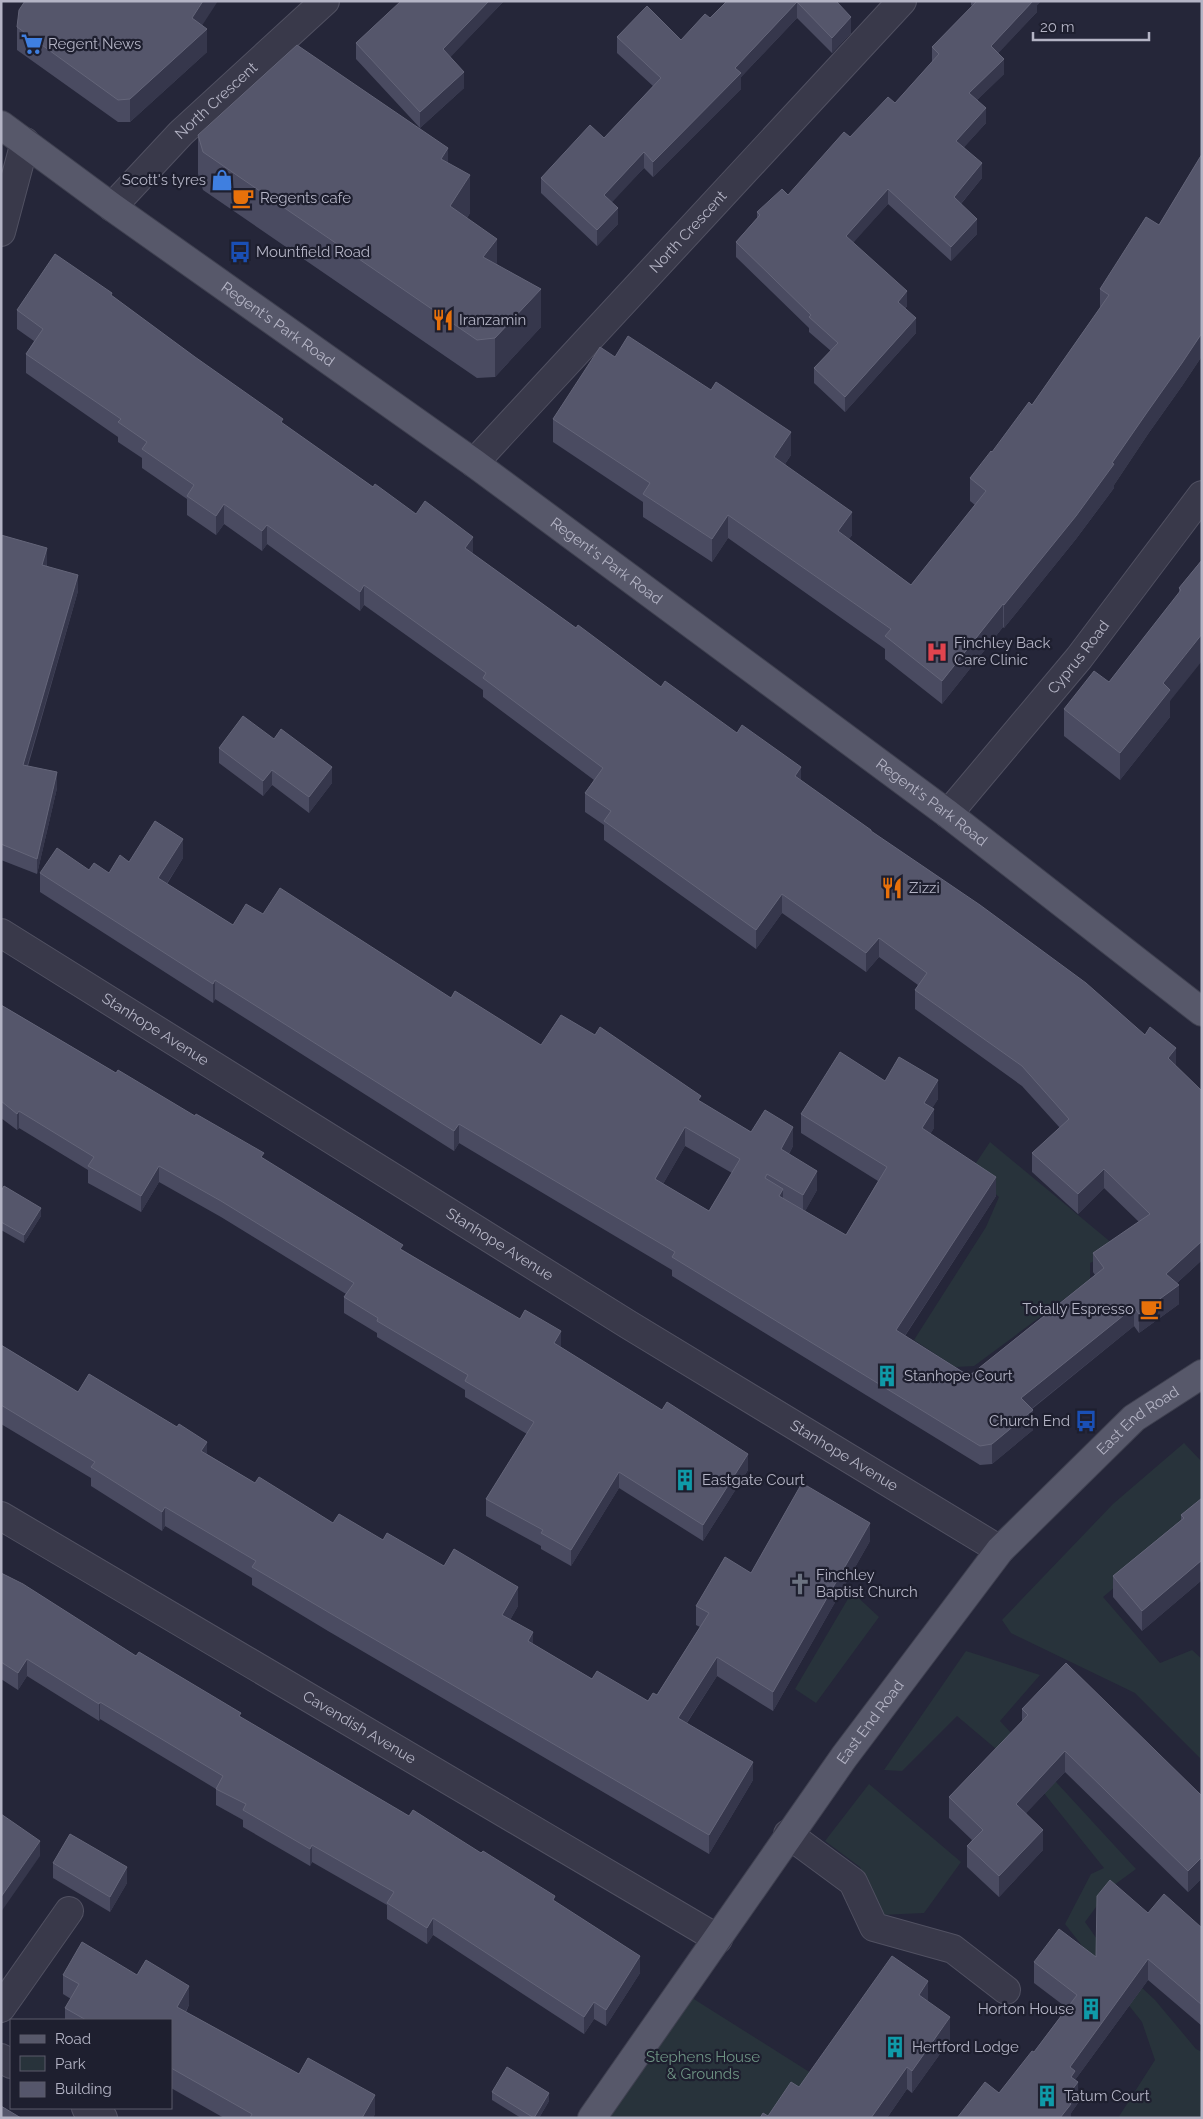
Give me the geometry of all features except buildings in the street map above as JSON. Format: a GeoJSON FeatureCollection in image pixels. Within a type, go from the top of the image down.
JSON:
{"type":"FeatureCollection","features":[{"type":"Feature","properties":{"kind":"main road","name":"Regent's Park Road"},"geometry":{"type":"LineString","coordinates":[[1,125],[112,207],[474,463],[948,814],[1202,1012]]}},
{"type":"Feature","properties":{"kind":"main road","name":"East End Road"},"geometry":{"type":"LineString","coordinates":[[592,2118],[718,1939],[788,1834],[1000,1550],[1134,1418],[1202,1374]]}},
{"type":"Feature","properties":{"kind":"street","name":"North Crescent"},"geometry":{"type":"LineString","coordinates":[[112,207],[181,133],[325,1]]}},
{"type":"Feature","properties":{"kind":"street","name":"North Crescent"},"geometry":{"type":"LineString","coordinates":[[474,463],[902,1]]}},
{"type":"Feature","properties":{"kind":"street"},"geometry":{"type":"LineString","coordinates":[[1,232],[25,142]]}},
{"type":"Feature","properties":{"kind":"street","name":"Cyprus Road"},"geometry":{"type":"LineString","coordinates":[[948,814],[1079,658],[1202,495]]}},
{"type":"Feature","properties":{"kind":"street","name":"Stanhope Avenue"},"geometry":{"type":"LineString","coordinates":[[1,933],[629,1325],[1000,1550]]}},
{"type":"Feature","properties":{"kind":"street","name":"Cavendish Avenue"},"geometry":{"type":"LineString","coordinates":[[1,1516],[718,1939]]}},
{"type":"Feature","properties":{"kind":"street"},"geometry":{"type":"LineString","coordinates":[[788,1834],[853,1882],[874,1927],[952,1949],[1006,1990]]}},
{"type":"Feature","properties":{"kind":"street"},"geometry":{"type":"LineString","coordinates":[[1,2008],[70,1911]]}},
{"type":"Feature","properties":{"kind":"street"},"geometry":{"type":"LineString","coordinates":[[88,2109],[103,2118]]}},
{"type":"Feature","properties":{"kind":"green space"},"geometry":{"type":"Polygon","coordinates":[[[990,1142],[1119,1249],[1090,1263],[1090,1280],[974,1366],[955,1367],[914,1340],[986,1227],[999,1197],[970,1172],[990,1142]]]}},
{"type":"Feature","properties":{"kind":"green space"},"geometry":{"type":"Polygon","coordinates":[[[1184,1443],[1202,1462],[1202,1514],[1103,1597],[1160,1663],[1192,1650],[1202,1659],[1202,1760],[1135,1693],[1011,1633],[1002,1620],[1113,1504],[1184,1443]]]}},
{"type":"Feature","properties":{"kind":"green space"},"geometry":{"type":"Polygon","coordinates":[[[852,1592],[879,1617],[816,1703],[795,1689],[852,1592]]]}},
{"type":"Feature","properties":{"kind":"green space"},"geometry":{"type":"Polygon","coordinates":[[[966,1651],[1040,1675],[1000,1721],[1136,1869],[1110,1888],[1085,1922],[1111,1959],[1155,2000],[1196,2049],[1202,2052],[1202,2118],[1118,2118],[1155,2060],[1142,2022],[1065,1924],[1091,1874],[1104,1868],[1035,1782],[957,1716],[902,1771],[884,1770],[966,1651]]]}},
{"type":"Feature","properties":{"kind":"green space"},"geometry":{"type":"Polygon","coordinates":[[[869,1784],[961,1862],[924,1913],[880,1915],[860,1867],[825,1841],[869,1784]]]}},
{"type":"Feature","properties":{"kind":"green space","name":"Stephens House & Grounds"},"geometry":{"type":"Polygon","coordinates":[[[689,1996],[811,2073],[872,2118],[604,2118],[689,1996]]]}},
{"type":"Feature","properties":{"kind":"place","name":"Regent News"},"geometry":{"type":"Point","coordinates":[32,44]}},
{"type":"Feature","properties":{"kind":"place","name":"Scott's tyres"},"geometry":{"type":"Point","coordinates":[222,180]}},
{"type":"Feature","properties":{"kind":"place","name":"Regents cafe"},"geometry":{"type":"Point","coordinates":[243,198]}},
{"type":"Feature","properties":{"kind":"place","name":"Mountfield Road"},"geometry":{"type":"Point","coordinates":[240,252]}},
{"type":"Feature","properties":{"kind":"place","name":"Iranzamin"},"geometry":{"type":"Point","coordinates":[443,320]}},
{"type":"Feature","properties":{"kind":"place","name":"Finchley Back Care Clinic"},"geometry":{"type":"Point","coordinates":[937,652]}},
{"type":"Feature","properties":{"kind":"place","name":"Zizzi"},"geometry":{"type":"Point","coordinates":[892,888]}},
{"type":"Feature","properties":{"kind":"place","name":"Totally Espresso"},"geometry":{"type":"Point","coordinates":[1151,1309]}},
{"type":"Feature","properties":{"kind":"place","name":"Stanhope Court"},"geometry":{"type":"Point","coordinates":[887,1376]}},
{"type":"Feature","properties":{"kind":"place","name":"Church End"},"geometry":{"type":"Point","coordinates":[1086,1421]}},
{"type":"Feature","properties":{"kind":"place","name":"Eastgate Court"},"geometry":{"type":"Point","coordinates":[685,1480]}},
{"type":"Feature","properties":{"kind":"place","name":"Finchley Baptist Church"},"geometry":{"type":"Point","coordinates":[800,1584]}},
{"type":"Feature","properties":{"kind":"place","name":"Horton House"},"geometry":{"type":"Point","coordinates":[1091,2009]}},
{"type":"Feature","properties":{"kind":"place","name":"Hertford Lodge"},"geometry":{"type":"Point","coordinates":[895,2047]}},
{"type":"Feature","properties":{"kind":"place","name":"Tatum Court"},"geometry":{"type":"Point","coordinates":[1047,2096]}}]}
